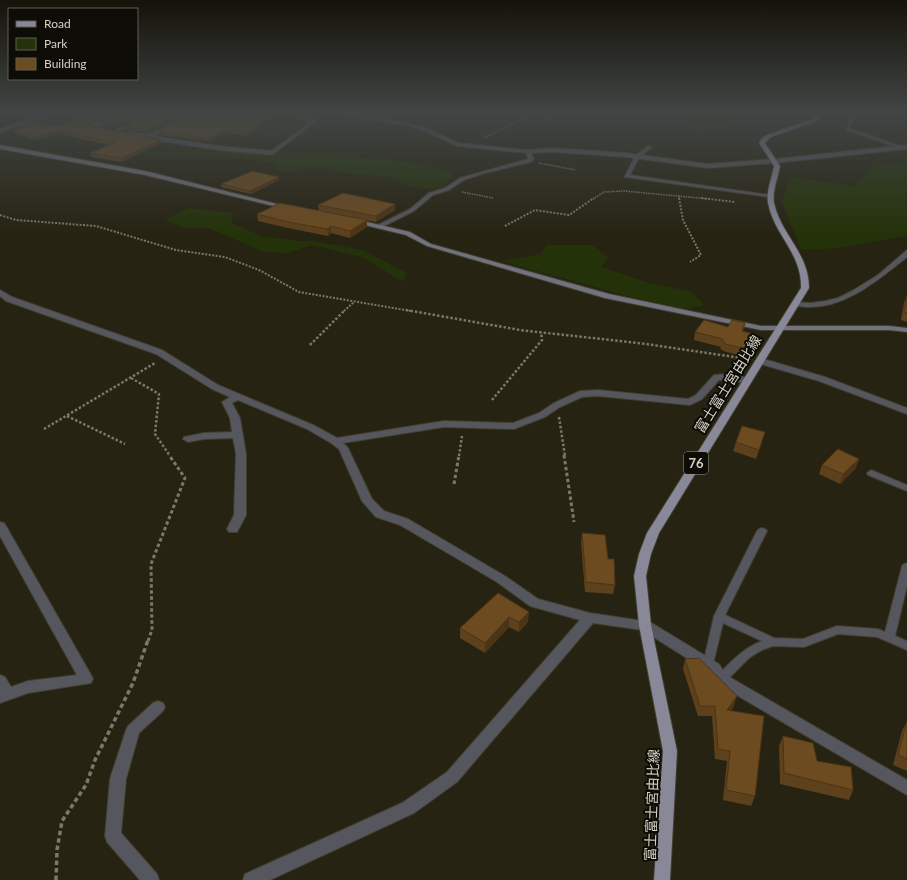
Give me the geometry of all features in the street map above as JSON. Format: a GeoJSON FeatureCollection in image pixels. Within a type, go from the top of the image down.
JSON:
{"type":"FeatureCollection","features":[{"type":"Feature","properties":{"kind":"main road"},"geometry":{"type":"LineString","coordinates":[[768,153],[775,161]]}},
{"type":"Feature","properties":{"kind":"main road","name":"富士富士宮由比線"},"geometry":{"type":"LineString","coordinates":[[662,880],[670,751],[644,625],[640,576],[645,554],[653,533],[804,288],[806,278],[802,264],[776,219],[770,196],[777,166],[775,161]]}},
{"type":"Feature","properties":{"kind":"street"},"geometry":{"type":"LineString","coordinates":[[34,153],[145,173],[298,210]]}},
{"type":"Feature","properties":{"kind":"street"},"geometry":{"type":"LineString","coordinates":[[380,226],[412,210],[431,194],[447,188],[462,179],[483,172],[529,162],[531,158],[529,153]]}},
{"type":"Feature","properties":{"kind":"street"},"geometry":{"type":"LineString","coordinates":[[590,153],[637,157],[708,166],[851,153]]}},
{"type":"Feature","properties":{"kind":"street"},"geometry":{"type":"LineString","coordinates":[[344,219],[408,233],[429,245],[608,296],[753,327],[778,330],[889,328],[907,330]]}},
{"type":"Feature","properties":{"kind":"street"},"geometry":{"type":"LineString","coordinates":[[0,292],[9,299],[159,352],[214,387],[310,427],[335,441],[343,448],[368,501],[380,514],[404,522],[501,579],[534,603],[590,618],[644,625],[714,668],[721,679],[907,788]]}},
{"type":"Feature","properties":{"kind":"street"},"geometry":{"type":"LineString","coordinates":[[760,361],[822,379],[907,412]]}},
{"type":"Feature","properties":{"kind":"street"},"geometry":{"type":"LineString","coordinates":[[335,441],[444,424],[463,426],[514,426],[542,415],[557,405],[580,394],[598,393],[690,402],[700,397],[717,377],[747,380]]}},
{"type":"Feature","properties":{"kind":"street"},"geometry":{"type":"LineString","coordinates":[[233,529],[240,515],[241,454],[235,418],[227,402],[238,396]]}},
{"type":"Feature","properties":{"kind":"street"},"geometry":{"type":"LineString","coordinates":[[188,439],[204,436],[238,435]]}},
{"type":"Feature","properties":{"kind":"street"},"geometry":{"type":"LineString","coordinates":[[0,526],[86,679],[28,687],[3,695],[0,681]]}},
{"type":"Feature","properties":{"kind":"street"},"geometry":{"type":"LineString","coordinates":[[250,880],[408,808],[452,777],[590,618]]}},
{"type":"Feature","properties":{"kind":"street"},"geometry":{"type":"LineString","coordinates":[[151,880],[113,836],[118,779],[133,730],[158,707]]}},
{"type":"Feature","properties":{"kind":"lane"},"geometry":{"type":"LineString","coordinates":[[642,153],[637,157],[627,176],[770,196]]}},
{"type":"Feature","properties":{"kind":"lane"},"geometry":{"type":"LineString","coordinates":[[794,304],[810,307],[827,304],[852,296],[881,276],[905,256],[907,252]]}},
{"type":"Feature","properties":{"kind":"lane"},"geometry":{"type":"LineString","coordinates":[[871,473],[907,488]]}},
{"type":"Feature","properties":{"kind":"lane"},"geometry":{"type":"LineString","coordinates":[[708,664],[720,616],[762,531]]}},
{"type":"Feature","properties":{"kind":"lane"},"geometry":{"type":"LineString","coordinates":[[889,638],[907,566]]}},
{"type":"Feature","properties":{"kind":"lane"},"geometry":{"type":"LineString","coordinates":[[720,616],[773,642]]}},
{"type":"Feature","properties":{"kind":"lane"},"geometry":{"type":"LineString","coordinates":[[721,679],[745,655],[758,647],[773,642],[804,643],[837,630],[878,633],[907,646]]}},
{"type":"Feature","properties":{"kind":"path"},"geometry":{"type":"LineString","coordinates":[[529,162],[576,170]]}},
{"type":"Feature","properties":{"kind":"path"},"geometry":{"type":"LineString","coordinates":[[447,188],[493,198]]}},
{"type":"Feature","properties":{"kind":"path"},"geometry":{"type":"LineString","coordinates":[[505,226],[535,210],[568,215],[604,192],[624,191],[737,202]]}},
{"type":"Feature","properties":{"kind":"path"},"geometry":{"type":"LineString","coordinates":[[679,196],[683,220],[701,255],[690,262]]}},
{"type":"Feature","properties":{"kind":"path"},"geometry":{"type":"LineString","coordinates":[[0,215],[16,220],[96,226],[176,250],[225,257],[259,270],[299,292],[541,332],[646,344],[760,361]]}},
{"type":"Feature","properties":{"kind":"path"},"geometry":{"type":"LineString","coordinates":[[310,344],[355,302]]}},
{"type":"Feature","properties":{"kind":"path"},"geometry":{"type":"LineString","coordinates":[[492,400],[542,340],[541,332]]}},
{"type":"Feature","properties":{"kind":"path"},"geometry":{"type":"LineString","coordinates":[[44,430],[132,378],[165,356]]}},
{"type":"Feature","properties":{"kind":"path"},"geometry":{"type":"LineString","coordinates":[[56,880],[57,850],[62,821],[86,786],[95,760],[133,683],[152,630],[151,564],[184,478],[155,434],[159,394],[132,378]]}},
{"type":"Feature","properties":{"kind":"path"},"geometry":{"type":"LineString","coordinates":[[557,405],[574,522]]}},
{"type":"Feature","properties":{"kind":"path"},"geometry":{"type":"LineString","coordinates":[[67,416],[125,444]]}},
{"type":"Feature","properties":{"kind":"path"},"geometry":{"type":"LineString","coordinates":[[454,484],[463,426]]}},
{"type":"Feature","properties":{"kind":"green space"},"geometry":{"type":"Polygon","coordinates":[[[129,153],[267,153],[305,156],[330,153],[338,156],[396,160],[446,171],[454,175],[444,186],[433,189],[418,188],[386,177],[345,173],[327,169],[279,171],[271,162],[208,156],[148,156],[129,153]]]}},
{"type":"Feature","properties":{"kind":"green space"},"geometry":{"type":"Polygon","coordinates":[[[907,163],[907,236],[839,248],[801,250],[782,202],[790,177],[853,186],[876,166],[907,163]]]}},
{"type":"Feature","properties":{"kind":"green space"},"geometry":{"type":"Polygon","coordinates":[[[189,208],[233,213],[232,223],[261,236],[297,241],[313,241],[363,250],[407,273],[403,282],[364,258],[312,245],[287,253],[264,252],[208,228],[183,228],[165,219],[189,208]]]}},
{"type":"Feature","properties":{"kind":"green space"},"geometry":{"type":"Polygon","coordinates":[[[547,245],[592,245],[608,257],[601,267],[646,282],[692,292],[704,305],[685,309],[627,296],[502,261],[540,254],[547,245]]]}},
{"type":"Feature","properties":{"kind":"building"},"geometry":{"type":"Polygon","coordinates":[[[90,153],[132,153],[121,158],[90,153]]]}},
{"type":"Feature","properties":{"kind":"building"},"geometry":{"type":"Polygon","coordinates":[[[253,171],[279,177],[250,191],[221,184],[253,171]]]}},
{"type":"Feature","properties":{"kind":"building"},"geometry":{"type":"Polygon","coordinates":[[[343,193],[395,204],[376,216],[318,205],[343,193]]]}},
{"type":"Feature","properties":{"kind":"building"},"geometry":{"type":"Polygon","coordinates":[[[280,203],[367,220],[350,231],[331,226],[327,229],[288,222],[257,214],[280,203]]]}},
{"type":"Feature","properties":{"kind":"building"},"geometry":{"type":"Polygon","coordinates":[[[907,296],[907,313],[904,312],[907,296]]]}},
{"type":"Feature","properties":{"kind":"building"},"geometry":{"type":"Polygon","coordinates":[[[704,320],[728,327],[732,320],[745,323],[742,331],[756,335],[747,349],[725,344],[725,342],[722,342],[723,339],[695,332],[704,320]]]}},
{"type":"Feature","properties":{"kind":"building"},"geometry":{"type":"Polygon","coordinates":[[[742,426],[765,432],[759,450],[736,442],[742,426]]]}},
{"type":"Feature","properties":{"kind":"building"},"geometry":{"type":"Polygon","coordinates":[[[838,449],[859,459],[843,474],[822,465],[838,449]]]}},
{"type":"Feature","properties":{"kind":"building"},"geometry":{"type":"Polygon","coordinates":[[[582,533],[605,535],[608,559],[614,559],[615,585],[586,582],[582,533]]]}},
{"type":"Feature","properties":{"kind":"building"},"geometry":{"type":"Polygon","coordinates":[[[498,593],[529,612],[519,622],[509,617],[485,643],[460,628],[498,593]]]}},
{"type":"Feature","properties":{"kind":"building"},"geometry":{"type":"Polygon","coordinates":[[[699,658],[737,696],[727,710],[764,716],[755,796],[726,790],[730,751],[718,749],[715,706],[700,706],[685,659],[699,658]]]}},
{"type":"Feature","properties":{"kind":"building"},"geometry":{"type":"Polygon","coordinates":[[[907,721],[907,759],[898,755],[907,721]]]}},
{"type":"Feature","properties":{"kind":"building"},"geometry":{"type":"Polygon","coordinates":[[[783,736],[813,743],[817,761],[851,767],[853,790],[784,773],[783,736]]]}}]}
